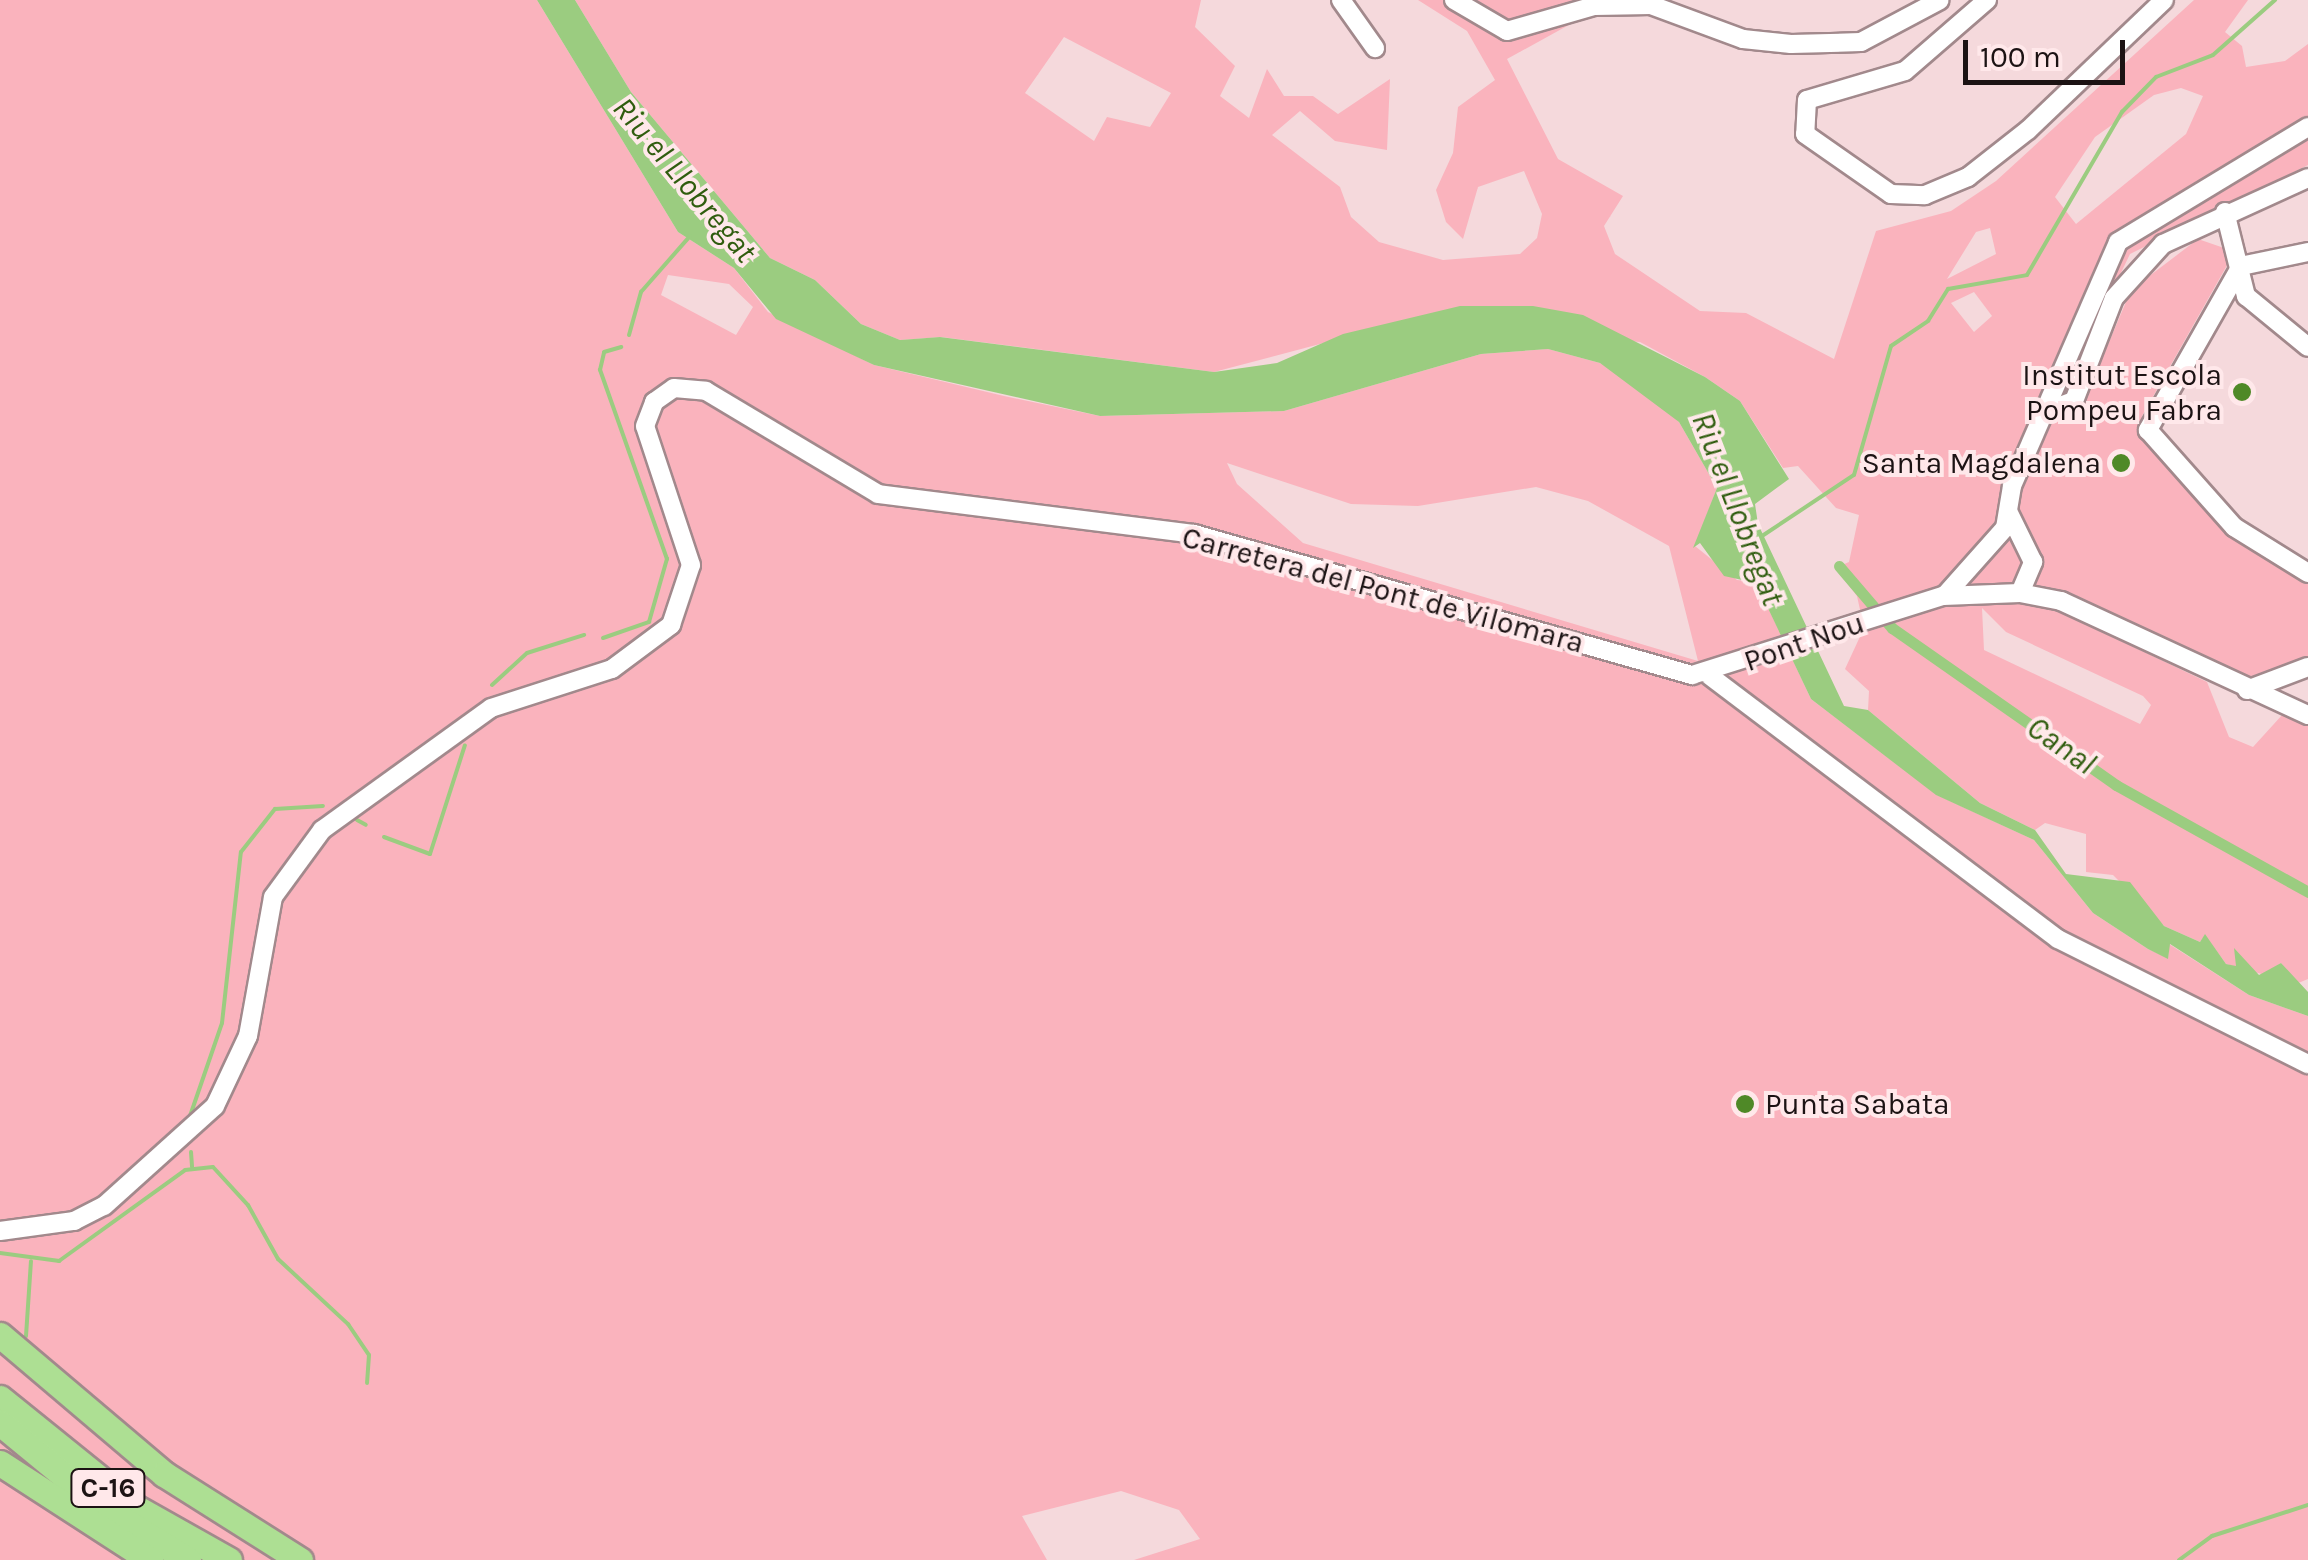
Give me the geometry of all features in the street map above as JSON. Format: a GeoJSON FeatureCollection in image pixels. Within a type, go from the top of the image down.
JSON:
{"type":"FeatureCollection","features":[{"type":"Feature","properties":{"kind":"highway"},"geometry":{"type":"LineString","coordinates":[[0,1335],[164,1474],[300,1560]]}},
{"type":"Feature","properties":{"kind":"highway","name":"C-16"},"geometry":{"type":"LineString","coordinates":[[0,1398],[136,1508],[228,1560]]}},
{"type":"Feature","properties":{"kind":"highway","name":"C-16"},"geometry":{"type":"LineString","coordinates":[[0,1423],[102,1508],[188,1560]]}},
{"type":"Feature","properties":{"kind":"highway"},"geometry":{"type":"LineString","coordinates":[[0,1463],[150,1560]]}},
{"type":"Feature","properties":{"kind":"street"},"geometry":{"type":"LineString","coordinates":[[1341,0],[1375,48]]}},
{"type":"Feature","properties":{"kind":"street"},"geometry":{"type":"LineString","coordinates":[[1454,0],[1507,31],[1594,6],[1651,5],[1743,39],[1791,44],[1861,42],[1940,0]]}},
{"type":"Feature","properties":{"kind":"street"},"geometry":{"type":"LineString","coordinates":[[1987,0],[1905,71],[1821,91],[1800,120],[1815,144],[1891,194],[1925,196],[1968,177],[2028,130],[2164,0]]}},
{"type":"Feature","properties":{"kind":"street"},"geometry":{"type":"LineString","coordinates":[[1943,596],[1978,568],[1996,543],[2042,413],[2118,242],[2308,127]]}},
{"type":"Feature","properties":{"kind":"street"},"geometry":{"type":"LineString","coordinates":[[2042,413],[2074,401],[2100,326],[2137,268],[2225,212],[2308,178]]}},
{"type":"Feature","properties":{"kind":"street"},"geometry":{"type":"LineString","coordinates":[[2225,212],[2246,296],[2308,347]]}},
{"type":"Feature","properties":{"kind":"street"},"geometry":{"type":"LineString","coordinates":[[2308,252],[2241,266],[2148,430],[2234,528],[2308,573]]}},
{"type":"Feature","properties":{"kind":"street","name":"Carretera del Pont de Vilomara"},"geometry":{"type":"LineString","coordinates":[[6,1227],[74,1221],[104,1206],[215,1106],[248,1036],[272,897],[322,830],[491,708],[626,663],[672,624],[690,553],[645,426],[654,402],[674,388],[706,391],[878,494],[1194,534],[1714,674]]}},
{"type":"Feature","properties":{"kind":"street"},"geometry":{"type":"LineString","coordinates":[[2009,513],[2034,572],[2061,601]]}},
{"type":"Feature","properties":{"kind":"street"},"geometry":{"type":"LineString","coordinates":[[1996,543],[2022,546]]}},
{"type":"Feature","properties":{"kind":"street"},"geometry":{"type":"LineString","coordinates":[[1978,568],[1990,592]]}},
{"type":"Feature","properties":{"kind":"street"},"geometry":{"type":"LineString","coordinates":[[2020,593],[2034,572]]}},
{"type":"Feature","properties":{"kind":"street"},"geometry":{"type":"LineString","coordinates":[[1943,596],[2020,593],[2061,601],[2246,690],[2306,710]]}},
{"type":"Feature","properties":{"kind":"street","name":"Pont Nou"},"geometry":{"type":"LineString","coordinates":[[1714,674],[1943,596]]}},
{"type":"Feature","properties":{"kind":"street"},"geometry":{"type":"LineString","coordinates":[[1714,674],[2058,939],[2308,1064]]}},
{"type":"Feature","properties":{"kind":"street"},"geometry":{"type":"LineString","coordinates":[[2246,690],[2303,677]]}},
{"type":"Feature","properties":{"kind":"street"},"geometry":{"type":"LineString","coordinates":[[2282,704],[2303,677]]}},
{"type":"Feature","properties":{"kind":"shaded area"},"geometry":{"type":"Polygon","coordinates":[[[0,0],[537,0],[678,232],[734,268],[768,312],[874,365],[1004,396],[1100,416],[1284,411],[1481,354],[1548,349],[1600,363],[1651,395],[1679,422],[1717,488],[1695,546],[1737,580],[1756,582],[1811,699],[1937,795],[2034,840],[2093,913],[2148,949],[2168,958],[2169,944],[2249,995],[2308,1016],[2308,1560],[1134,1560],[1200,1539],[1179,1510],[1121,1491],[1022,1516],[1047,1560],[0,1560],[0,0]],[[668,275],[661,295],[736,335],[753,307],[729,284],[668,275]],[[1227,463],[1237,484],[1303,543],[1698,661],[1669,546],[1588,501],[1536,487],[1418,506],[1351,504],[1227,463]]]}},
{"type":"Feature","properties":{"kind":"shaded area"},"geometry":{"type":"Polygon","coordinates":[[[575,0],[1201,0],[1195,27],[1235,66],[1220,96],[1249,118],[1267,69],[1284,96],[1313,96],[1338,114],[1390,79],[1387,150],[1335,141],[1300,111],[1272,135],[1340,187],[1351,217],[1379,242],[1443,260],[1520,254],[1537,238],[1542,214],[1524,171],[1478,187],[1463,239],[1446,222],[1436,190],[1453,153],[1458,107],[1495,80],[1467,31],[1418,0],[1575,0],[1576,21],[1507,59],[1558,159],[1623,196],[1604,226],[1615,254],[1700,311],[1746,313],[1834,359],[1876,231],[1951,211],[1996,181],[2194,0],[2248,0],[2225,32],[2242,46],[2246,67],[2285,61],[2308,44],[2308,165],[2130,254],[2049,423],[2080,411],[2131,290],[2198,239],[2224,248],[2230,260],[2142,416],[2142,439],[2230,528],[2308,577],[2308,661],[2243,680],[2070,598],[2063,613],[2207,682],[2229,737],[2253,747],[2283,714],[2308,723],[2308,979],[2296,984],[2281,963],[2265,975],[2226,964],[2205,935],[2200,942],[2164,926],[2113,875],[2086,872],[2086,834],[2045,823],[2035,830],[1980,803],[1868,710],[1869,691],[1845,669],[1864,628],[1857,596],[1835,568],[1849,562],[1859,515],[1836,508],[1798,466],[1783,468],[1740,401],[1640,342],[1399,323],[1214,372],[941,337],[900,340],[861,324],[815,280],[770,258],[631,92],[575,0]],[[1064,37],[1025,93],[1094,141],[1107,117],[1150,127],[1171,93],[1064,37]],[[2181,88],[2154,95],[2095,137],[2055,197],[2076,224],[2186,134],[2203,96],[2181,88]],[[1990,228],[1976,232],[1947,279],[1996,254],[1990,228]],[[1974,292],[1951,303],[1974,332],[1992,316],[1974,292]],[[1982,608],[1984,650],[2140,724],[2151,705],[2143,696],[2006,632],[1982,608]]]}},
{"type":"Feature","properties":{"kind":"water","name":"Riu el Llobregat"},"geometry":{"type":"Polygon","coordinates":[[[537,0],[575,0],[631,92],[770,258],[815,280],[861,324],[900,340],[940,337],[1214,372],[1277,363],[1343,334],[1460,306],[1533,306],[1583,315],[1705,377],[1740,401],[1789,479],[1755,504],[1758,524],[1844,706],[1868,710],[1980,803],[2035,830],[2066,874],[2130,882],[2164,926],[2200,942],[2205,934],[2226,964],[2236,966],[2234,948],[2259,975],[2281,963],[2308,992],[2308,1016],[2249,995],[2170,944],[2168,959],[2148,949],[2093,913],[2034,840],[1936,795],[1811,699],[1756,583],[1724,576],[1700,543],[1693,548],[1717,488],[1679,422],[1600,363],[1548,349],[1481,354],[1284,411],[1100,416],[874,365],[776,319],[734,268],[678,232],[537,0]]]}},
{"type":"Feature","properties":{"kind":"waterway","name":"Riu el Llobregat"},"geometry":{"type":"LineString","coordinates":[[1759,538],[1854,475],[1891,346],[1928,321],[1948,289],[2027,275],[2122,112],[2156,77],[2213,55],[2275,0]]}},
{"type":"Feature","properties":{"kind":"waterway","name":"Riu el Llobregat"},"geometry":{"type":"LineString","coordinates":[[629,335],[641,292],[690,236]]}},
{"type":"Feature","properties":{"kind":"waterway"},"geometry":{"type":"LineString","coordinates":[[603,638],[649,622],[667,559],[600,370],[604,352],[621,347]]}},
{"type":"Feature","properties":{"kind":"waterway","name":"Canal"},"geometry":{"type":"LineString","coordinates":[[1839,566],[1892,628],[2116,785],[2308,892]]}},
{"type":"Feature","properties":{"kind":"waterway"},"geometry":{"type":"LineString","coordinates":[[492,685],[527,653],[584,635]]}},
{"type":"Feature","properties":{"kind":"waterway"},"geometry":{"type":"LineString","coordinates":[[384,837],[430,854],[465,745]]}},
{"type":"Feature","properties":{"kind":"waterway"},"geometry":{"type":"LineString","coordinates":[[190,1116],[222,1023],[241,852],[275,809],[323,806]]}},
{"type":"Feature","properties":{"kind":"waterway"},"geometry":{"type":"LineString","coordinates":[[357,820],[366,825]]}},
{"type":"Feature","properties":{"kind":"waterway"},"geometry":{"type":"LineString","coordinates":[[191,1152],[192,1167]]}},
{"type":"Feature","properties":{"kind":"waterway"},"geometry":{"type":"LineString","coordinates":[[0,1253],[59,1261],[185,1170],[213,1167],[248,1205],[278,1259],[348,1324],[369,1355],[367,1383]]}},
{"type":"Feature","properties":{"kind":"waterway"},"geometry":{"type":"LineString","coordinates":[[26,1336],[31,1261]]}},
{"type":"Feature","properties":{"kind":"waterway"},"geometry":{"type":"LineString","coordinates":[[2179,1560],[2212,1536],[2308,1505]]}},
{"type":"Feature","properties":{"kind":"place","name":"Institut Escola Pompeu Fabra"},"geometry":{"type":"Point","coordinates":[2242,392]}},
{"type":"Feature","properties":{"kind":"place","name":"Santa Magdalena"},"geometry":{"type":"Point","coordinates":[2121,463]}},
{"type":"Feature","properties":{"kind":"place","name":"Punta Sabata"},"geometry":{"type":"Point","coordinates":[1745,1104]}}]}
